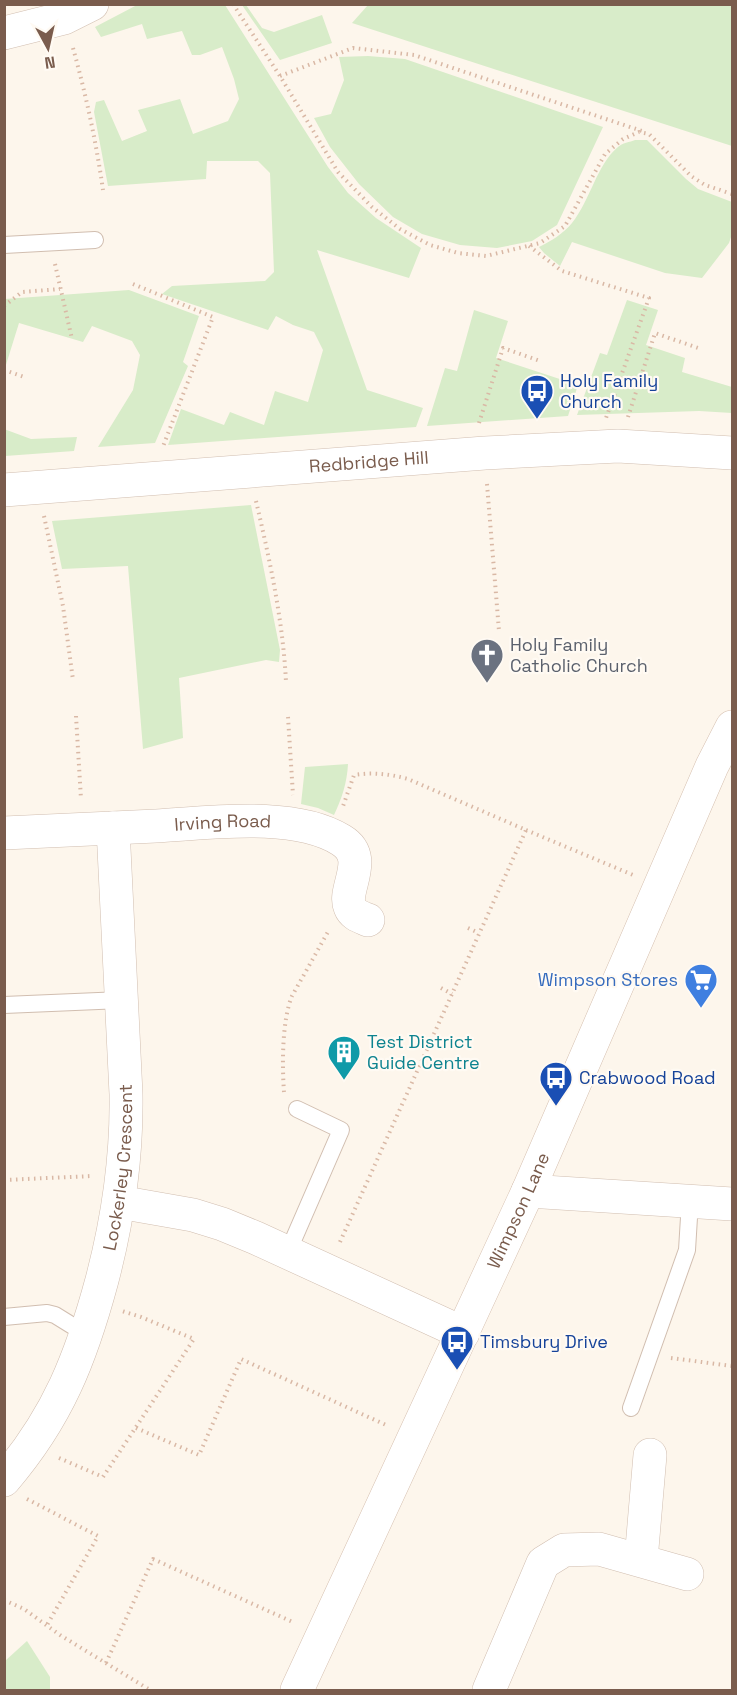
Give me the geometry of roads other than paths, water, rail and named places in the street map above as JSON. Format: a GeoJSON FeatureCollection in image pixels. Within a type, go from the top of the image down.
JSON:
{"type":"FeatureCollection","features":[{"type":"Feature","properties":{"kind":"street"},"geometry":{"type":"LineString","coordinates":[[4,33],[78,11]]}},
{"type":"Feature","properties":{"kind":"street","name":"Redbridge Hill"},"geometry":{"type":"LineString","coordinates":[[4,490],[607,446],[732,453]]}},
{"type":"Feature","properties":{"kind":"street","name":"Wimpson Lane"},"geometry":{"type":"LineString","coordinates":[[297,1690],[528,1191],[660,887],[722,770],[732,727]]}},
{"type":"Feature","properties":{"kind":"street","name":"Irving Road"},"geometry":{"type":"LineString","coordinates":[[4,833],[234,822],[275,822],[307,827],[344,841],[350,849],[354,858],[358,910]]}},
{"type":"Feature","properties":{"kind":"street","name":"Lockerley Crescent"},"geometry":{"type":"LineString","coordinates":[[14,1488],[32,1444],[54,1411],[76,1364],[92,1318],[111,1245],[120,1188],[126,1113],[122,1000],[98,829]]}},
{"type":"Feature","properties":{"kind":"street"},"geometry":{"type":"LineString","coordinates":[[120,1188],[169,1210],[231,1227],[463,1333]]}},
{"type":"Feature","properties":{"kind":"street"},"geometry":{"type":"LineString","coordinates":[[528,1191],[732,1204]]}},
{"type":"Feature","properties":{"kind":"street"},"geometry":{"type":"LineString","coordinates":[[641,1560],[650,1455]]}},
{"type":"Feature","properties":{"kind":"street"},"geometry":{"type":"LineString","coordinates":[[489,1690],[543,1563],[564,1550],[599,1549],[687,1574]]}},
{"type":"Feature","properties":{"kind":"lane"},"geometry":{"type":"LineString","coordinates":[[4,245],[95,240]]}},
{"type":"Feature","properties":{"kind":"lane"},"geometry":{"type":"LineString","coordinates":[[4,1005],[122,1000]]}},
{"type":"Feature","properties":{"kind":"lane"},"geometry":{"type":"LineString","coordinates":[[288,1252],[341,1130],[297,1109]]}},
{"type":"Feature","properties":{"kind":"lane"},"geometry":{"type":"LineString","coordinates":[[631,1408],[687,1250],[690,1201]]}},
{"type":"Feature","properties":{"kind":"lane"},"geometry":{"type":"LineString","coordinates":[[4,1317],[46,1313],[55,1315],[75,1328],[92,1318]]}},
{"type":"Feature","properties":{"kind":"place","name":"Holy Family Church"},"geometry":{"type":"Point","coordinates":[537,420]}},
{"type":"Feature","properties":{"kind":"place","name":"Holy Family Catholic Church"},"geometry":{"type":"Point","coordinates":[487,684]}},
{"type":"Feature","properties":{"kind":"place","name":"Wimpson Stores"},"geometry":{"type":"Point","coordinates":[701,1009]}},
{"type":"Feature","properties":{"kind":"place","name":"Test District Guide Centre"},"geometry":{"type":"Point","coordinates":[344,1081]}},
{"type":"Feature","properties":{"kind":"place","name":"Crabwood Road"},"geometry":{"type":"Point","coordinates":[556,1107]}},
{"type":"Feature","properties":{"kind":"place","name":"Timsbury Drive"},"geometry":{"type":"Point","coordinates":[457,1371]}}]}
